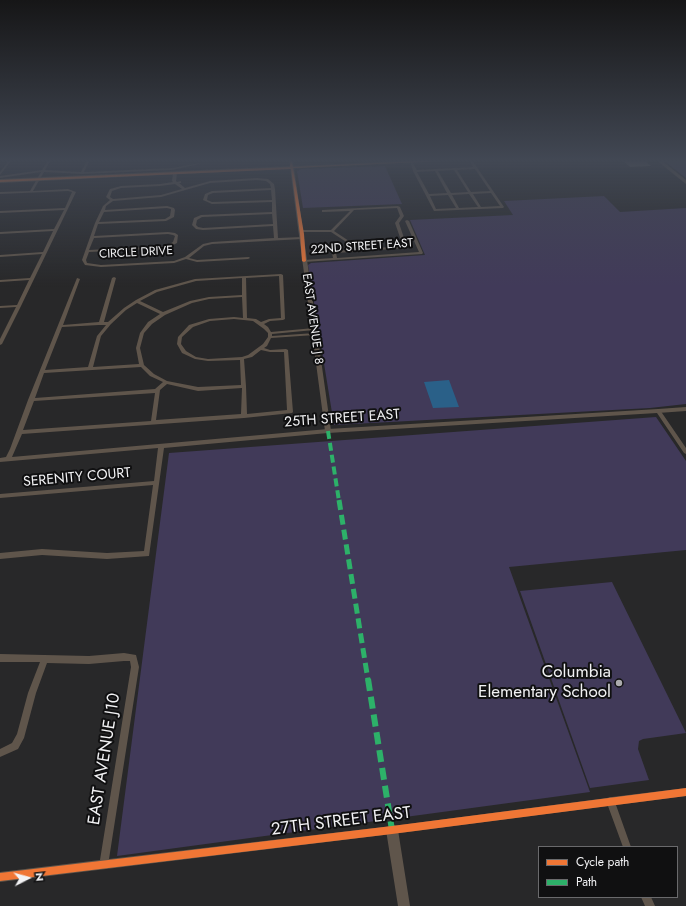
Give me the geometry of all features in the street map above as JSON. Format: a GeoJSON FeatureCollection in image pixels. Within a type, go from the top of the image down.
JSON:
{"type":"FeatureCollection","features":[{"type":"Feature","properties":{"kind":"street"},"geometry":{"type":"LineString","coordinates":[[0,344],[2,336],[19,306],[69,202]]}},
{"type":"Feature","properties":{"kind":"street"},"geometry":{"type":"LineString","coordinates":[[92,237],[170,233],[177,236],[175,243],[167,247],[87,252],[92,237],[97,223],[108,202]]}},
{"type":"Feature","properties":{"kind":"street"},"geometry":{"type":"LineString","coordinates":[[211,202],[234,202]]}},
{"type":"Feature","properties":{"kind":"street"},"geometry":{"type":"LineString","coordinates":[[274,202],[276,239]]}},
{"type":"Feature","properties":{"kind":"street","name":"EAST AVENUE J 8"},"geometry":{"type":"LineString","coordinates":[[297,202],[328,431]]}},
{"type":"Feature","properties":{"kind":"street"},"geometry":{"type":"LineString","coordinates":[[431,202],[435,210],[502,207],[499,202]]}},
{"type":"Feature","properties":{"kind":"street"},"geometry":{"type":"LineString","coordinates":[[454,202],[458,209]]}},
{"type":"Feature","properties":{"kind":"street"},"geometry":{"type":"LineString","coordinates":[[476,202],[480,208]]}},
{"type":"Feature","properties":{"kind":"street"},"geometry":{"type":"LineString","coordinates":[[97,223],[166,220],[172,217],[173,210],[167,207],[103,211]]}},
{"type":"Feature","properties":{"kind":"street"},"geometry":{"type":"LineString","coordinates":[[323,211],[398,207],[402,216],[397,223],[405,247],[335,252],[335,259]]}},
{"type":"Feature","properties":{"kind":"street"},"geometry":{"type":"LineString","coordinates":[[0,212],[66,209]]}},
{"type":"Feature","properties":{"kind":"street"},"geometry":{"type":"LineString","coordinates":[[353,209],[332,231],[360,250]]}},
{"type":"Feature","properties":{"kind":"street"},"geometry":{"type":"LineString","coordinates":[[274,213],[201,216],[195,219],[194,225],[197,228],[203,229],[275,225]]}},
{"type":"Feature","properties":{"kind":"street","name":"22ND STREET EAST"},"geometry":{"type":"LineString","coordinates":[[304,261],[421,254],[407,221]]}},
{"type":"Feature","properties":{"kind":"street"},"geometry":{"type":"LineString","coordinates":[[0,233],[56,230]]}},
{"type":"Feature","properties":{"kind":"street","name":"CIRCLE DRIVE"},"geometry":{"type":"LineString","coordinates":[[87,252],[84,260],[86,264],[101,266],[171,262],[186,258],[210,243],[276,239],[302,234],[332,231]]}},
{"type":"Feature","properties":{"kind":"street"},"geometry":{"type":"LineString","coordinates":[[0,256],[44,253]]}},
{"type":"Feature","properties":{"kind":"street"},"geometry":{"type":"LineString","coordinates":[[186,258],[198,261],[248,258]]}},
{"type":"Feature","properties":{"kind":"street"},"geometry":{"type":"LineString","coordinates":[[90,369],[99,336],[110,323],[137,301],[156,291],[193,281],[280,275],[283,319],[269,320],[261,324]]}},
{"type":"Feature","properties":{"kind":"street"},"geometry":{"type":"LineString","coordinates":[[244,277],[245,318]]}},
{"type":"Feature","properties":{"kind":"street"},"geometry":{"type":"LineString","coordinates":[[100,324],[114,278]]}},
{"type":"Feature","properties":{"kind":"street"},"geometry":{"type":"LineString","coordinates":[[0,281],[32,279]]}},
{"type":"Feature","properties":{"kind":"street"},"geometry":{"type":"LineString","coordinates":[[8,459],[78,280]]}},
{"type":"Feature","properties":{"kind":"street"},"geometry":{"type":"LineString","coordinates":[[244,386],[198,389],[166,382],[152,375],[142,365],[138,348],[142,333],[150,323],[163,314],[191,302],[209,298],[245,296]]}},
{"type":"Feature","properties":{"kind":"street"},"geometry":{"type":"LineString","coordinates":[[137,301],[163,314]]}},
{"type":"Feature","properties":{"kind":"street"},"geometry":{"type":"LineString","coordinates":[[0,307],[19,306]]}},
{"type":"Feature","properties":{"kind":"street"},"geometry":{"type":"LineString","coordinates":[[245,318],[254,320],[261,324],[270,335],[260,349],[250,356],[242,358],[208,360],[195,358],[184,352],[179,344],[180,337],[184,332],[199,322],[209,320],[245,318]]}},
{"type":"Feature","properties":{"kind":"street"},"geometry":{"type":"LineString","coordinates":[[60,326],[110,323]]}},
{"type":"Feature","properties":{"kind":"street"},"geometry":{"type":"LineString","coordinates":[[270,335],[315,332]]}},
{"type":"Feature","properties":{"kind":"street"},"geometry":{"type":"LineString","coordinates":[[19,432],[290,412],[286,350],[270,351],[260,349]]}},
{"type":"Feature","properties":{"kind":"street"},"geometry":{"type":"LineString","coordinates":[[242,358],[244,416]]}},
{"type":"Feature","properties":{"kind":"street"},"geometry":{"type":"LineString","coordinates":[[42,372],[142,365]]}},
{"type":"Feature","properties":{"kind":"street"},"geometry":{"type":"LineString","coordinates":[[153,422],[157,391],[166,382]]}},
{"type":"Feature","properties":{"kind":"street"},"geometry":{"type":"LineString","coordinates":[[31,400],[157,391]]}},
{"type":"Feature","properties":{"kind":"street","name":"25TH STREET EAST"},"geometry":{"type":"LineString","coordinates":[[0,460],[328,431],[686,409]]}},
{"type":"Feature","properties":{"kind":"street"},"geometry":{"type":"LineString","coordinates":[[658,411],[686,452]]}},
{"type":"Feature","properties":{"kind":"street"},"geometry":{"type":"LineString","coordinates":[[0,556],[42,552],[107,556],[147,554],[161,446]]}},
{"type":"Feature","properties":{"kind":"street","name":"SERENITY COURT"},"geometry":{"type":"LineString","coordinates":[[0,496],[156,483]]}},
{"type":"Feature","properties":{"kind":"street"},"geometry":{"type":"LineString","coordinates":[[0,658],[45,659],[32,693],[21,735],[15,746],[0,753]]}},
{"type":"Feature","properties":{"kind":"street","name":"EAST AVENUE J10"},"geometry":{"type":"LineString","coordinates":[[45,659],[133,658],[134,667],[104,865]]}},
{"type":"Feature","properties":{"kind":"street","name":"27TH STREET EAST"},"geometry":{"type":"LineString","coordinates":[[0,877],[392,830],[686,792]]}},
{"type":"Feature","properties":{"kind":"street"},"geometry":{"type":"LineString","coordinates":[[610,801],[628,846]]}},
{"type":"Feature","properties":{"kind":"street"},"geometry":{"type":"LineString","coordinates":[[392,830],[404,906]]}},
{"type":"Feature","properties":{"kind":"shaded area"},"geometry":{"type":"Polygon","coordinates":[[[302,202],[401,202],[402,204],[303,208],[302,202]]]}},
{"type":"Feature","properties":{"kind":"shaded area"},"geometry":{"type":"Polygon","coordinates":[[[505,202],[610,202],[620,212],[686,208],[686,404],[650,408],[334,425],[308,265],[311,263],[425,255],[410,220],[513,215],[505,202]]]}},
{"type":"Feature","properties":{"kind":"shaded area"},"geometry":{"type":"Polygon","coordinates":[[[656,417],[686,461],[686,550],[509,567],[590,792],[117,856],[169,453],[656,417]]]}},
{"type":"Feature","properties":{"kind":"shaded area","name":"Columbia Elementary School"},"geometry":{"type":"Polygon","coordinates":[[[612,582],[686,733],[643,739],[639,741],[638,749],[649,780],[590,788],[520,591],[612,582]]]}},
{"type":"Feature","properties":{"kind":"water"},"geometry":{"type":"Polygon","coordinates":[[[449,380],[459,407],[433,408],[424,382],[449,380]]]}},
{"type":"Feature","properties":{"kind":"marked path"},"geometry":{"type":"LineString","coordinates":[[328,431],[392,830]]}},
{"type":"Feature","properties":{"kind":"cycle path"},"geometry":{"type":"LineString","coordinates":[[297,202],[304,261]]}},
{"type":"Feature","properties":{"kind":"cycle path"},"geometry":{"type":"LineString","coordinates":[[0,877],[392,830],[686,792]]}},
{"type":"Feature","properties":{"kind":"place","name":"Columbia Elementary School"},"geometry":{"type":"Point","coordinates":[619,683]}}]}
